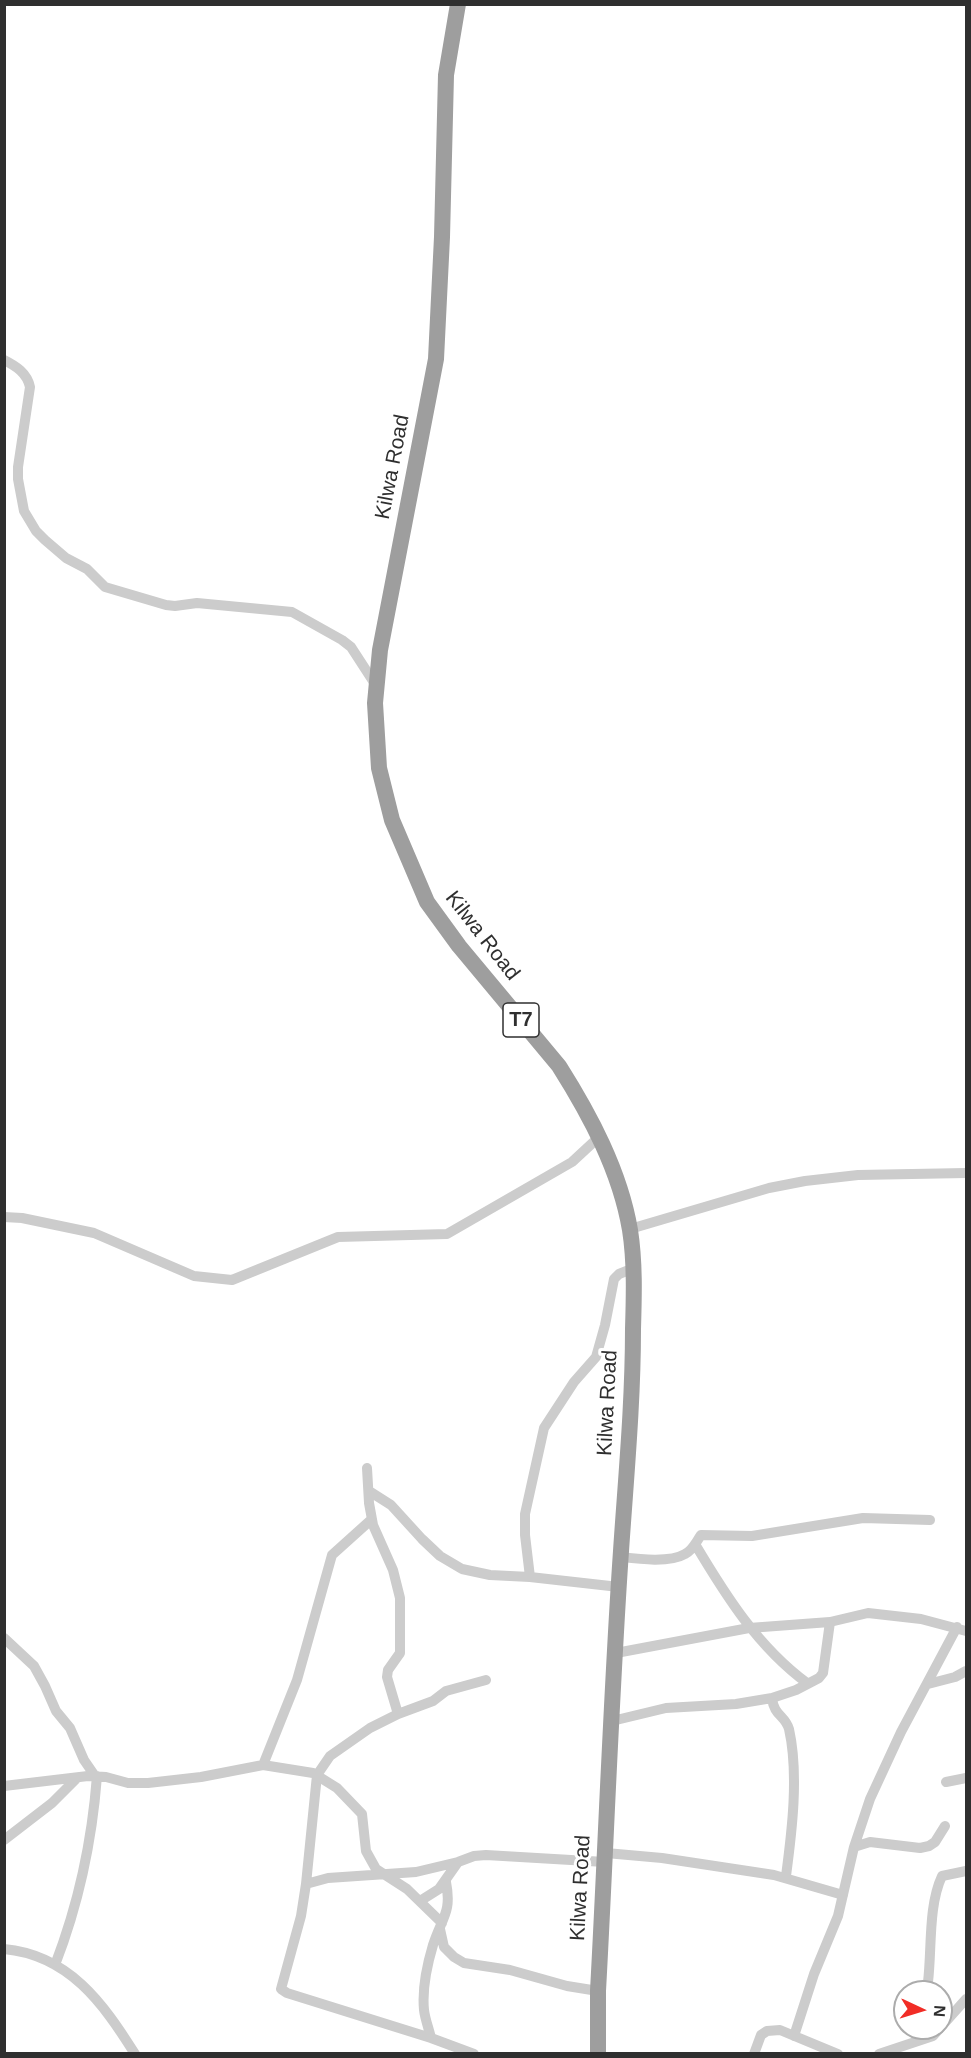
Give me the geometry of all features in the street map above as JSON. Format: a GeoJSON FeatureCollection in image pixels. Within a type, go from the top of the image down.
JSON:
{"type":"FeatureCollection","features":[{"type":"Feature","properties":{"kind":"highway","name":"Kilwa Road"},"geometry":{"type":"LineString","coordinates":[[458,4],[446,75],[436,359],[380,650],[375,684],[376,730],[380,768],[392,819],[427,902],[459,946],[559,1066],[599,1137],[617,1182],[630,1229],[634,1268],[633,1377],[619,1587],[598,1991],[598,2054]]}},
{"type":"Feature","properties":{"kind":"street"},"geometry":{"type":"LineString","coordinates":[[4,360],[22,372],[29,382],[30,396],[18,459],[18,479],[24,511],[36,531],[45,540],[66,558],[87,569],[105,587],[125,594],[171,606],[197,603],[292,612],[351,647],[375,684]]}},
{"type":"Feature","properties":{"kind":"street"},"geometry":{"type":"LineString","coordinates":[[4,1217],[33,1220],[94,1233],[194,1276],[232,1280],[338,1237],[447,1234],[572,1162],[599,1137]]}},
{"type":"Feature","properties":{"kind":"street"},"geometry":{"type":"LineString","coordinates":[[630,1229],[769,1188],[805,1181],[858,1175],[966,1173]]}},
{"type":"Feature","properties":{"kind":"street"},"geometry":{"type":"LineString","coordinates":[[530,1577],[525,1514],[544,1428],[574,1382],[596,1357],[614,1279],[619,1274],[634,1268]]}},
{"type":"Feature","properties":{"kind":"street"},"geometry":{"type":"LineString","coordinates":[[367,1468],[372,1519],[393,1570],[400,1598],[400,1653],[388,1670],[387,1677],[398,1714]]}},
{"type":"Feature","properties":{"kind":"street"},"geometry":{"type":"LineString","coordinates":[[369,1491],[391,1505],[440,1556],[473,1573],[619,1587]]}},
{"type":"Feature","properties":{"kind":"street"},"geometry":{"type":"LineString","coordinates":[[621,1557],[648,1559],[685,1554],[701,1535],[752,1536],[863,1518],[930,1521]]}},
{"type":"Feature","properties":{"kind":"street"},"geometry":{"type":"LineString","coordinates":[[263,1765],[297,1680],[332,1555],[372,1519]]}},
{"type":"Feature","properties":{"kind":"street"},"geometry":{"type":"LineString","coordinates":[[695,1544],[749,1628],[792,1672],[807,1683]]}},
{"type":"Feature","properties":{"kind":"street"},"geometry":{"type":"LineString","coordinates":[[616,1653],[749,1628],[830,1622],[860,1614],[876,1613],[921,1619],[962,1629],[901,1732],[870,1799],[854,1847],[838,1916],[814,1974],[794,2036]]}},
{"type":"Feature","properties":{"kind":"street"},"geometry":{"type":"LineString","coordinates":[[612,1722],[666,1708],[736,1704],[772,1698],[796,1690],[819,1678],[823,1673],[830,1622]]}},
{"type":"Feature","properties":{"kind":"street"},"geometry":{"type":"LineString","coordinates":[[4,1638],[34,1666],[56,1711],[70,1728],[84,1760],[96,1776],[90,1841],[79,1893],[69,1929],[55,1965]]}},
{"type":"Feature","properties":{"kind":"street"},"geometry":{"type":"LineString","coordinates":[[928,1684],[956,1677],[966,1671]]}},
{"type":"Feature","properties":{"kind":"street"},"geometry":{"type":"LineString","coordinates":[[474,2054],[287,1993],[281,1989],[301,1916],[317,1775],[330,1756],[344,1744],[370,1728],[398,1714],[433,1701],[446,1691],[486,1680]]}},
{"type":"Feature","properties":{"kind":"street"},"geometry":{"type":"LineString","coordinates":[[772,1698],[776,1712],[787,1725],[791,1743],[794,1796],[786,1876]]}},
{"type":"Feature","properties":{"kind":"street"},"geometry":{"type":"LineString","coordinates":[[4,1786],[96,1776],[128,1783],[148,1783],[201,1777],[263,1765],[317,1775],[337,1788],[362,1814],[366,1851],[371,1862],[381,1874],[401,1884],[420,1901],[441,1926],[444,1947],[454,1957],[464,1963],[510,1970],[567,1986],[598,1991]]}},
{"type":"Feature","properties":{"kind":"street"},"geometry":{"type":"LineString","coordinates":[[4,1840],[52,1803],[77,1778]]}},
{"type":"Feature","properties":{"kind":"street"},"geometry":{"type":"LineString","coordinates":[[946,1782],[966,1778]]}},
{"type":"Feature","properties":{"kind":"street"},"geometry":{"type":"LineString","coordinates":[[854,1847],[870,1842],[920,1848],[929,1846],[935,1842],[945,1826]]}},
{"type":"Feature","properties":{"kind":"street"},"geometry":{"type":"LineString","coordinates":[[306,1884],[328,1878],[406,1874],[486,1855],[605,1858],[706,1864],[786,1876],[843,1895]]}},
{"type":"Feature","properties":{"kind":"street"},"geometry":{"type":"LineString","coordinates":[[420,1901],[434,1894],[446,1882],[458,1862]]}},
{"type":"Feature","properties":{"kind":"street"},"geometry":{"type":"LineString","coordinates":[[928,1980],[934,1904],[938,1883],[942,1876],[966,1871]]}},
{"type":"Feature","properties":{"kind":"street"},"geometry":{"type":"LineString","coordinates":[[430,2038],[424,2013],[424,1997],[433,1944],[449,1902],[446,1882]]}},
{"type":"Feature","properties":{"kind":"street"},"geometry":{"type":"LineString","coordinates":[[4,1949],[30,1953],[55,1965],[80,1982],[99,2000],[135,2054]]}},
{"type":"Feature","properties":{"kind":"street"},"geometry":{"type":"LineString","coordinates":[[884,2053],[933,2036],[966,1999]]}},
{"type":"Feature","properties":{"kind":"street"},"geometry":{"type":"LineString","coordinates":[[754,2054],[761,2035],[766,2031],[780,2030],[838,2054]]}}]}
